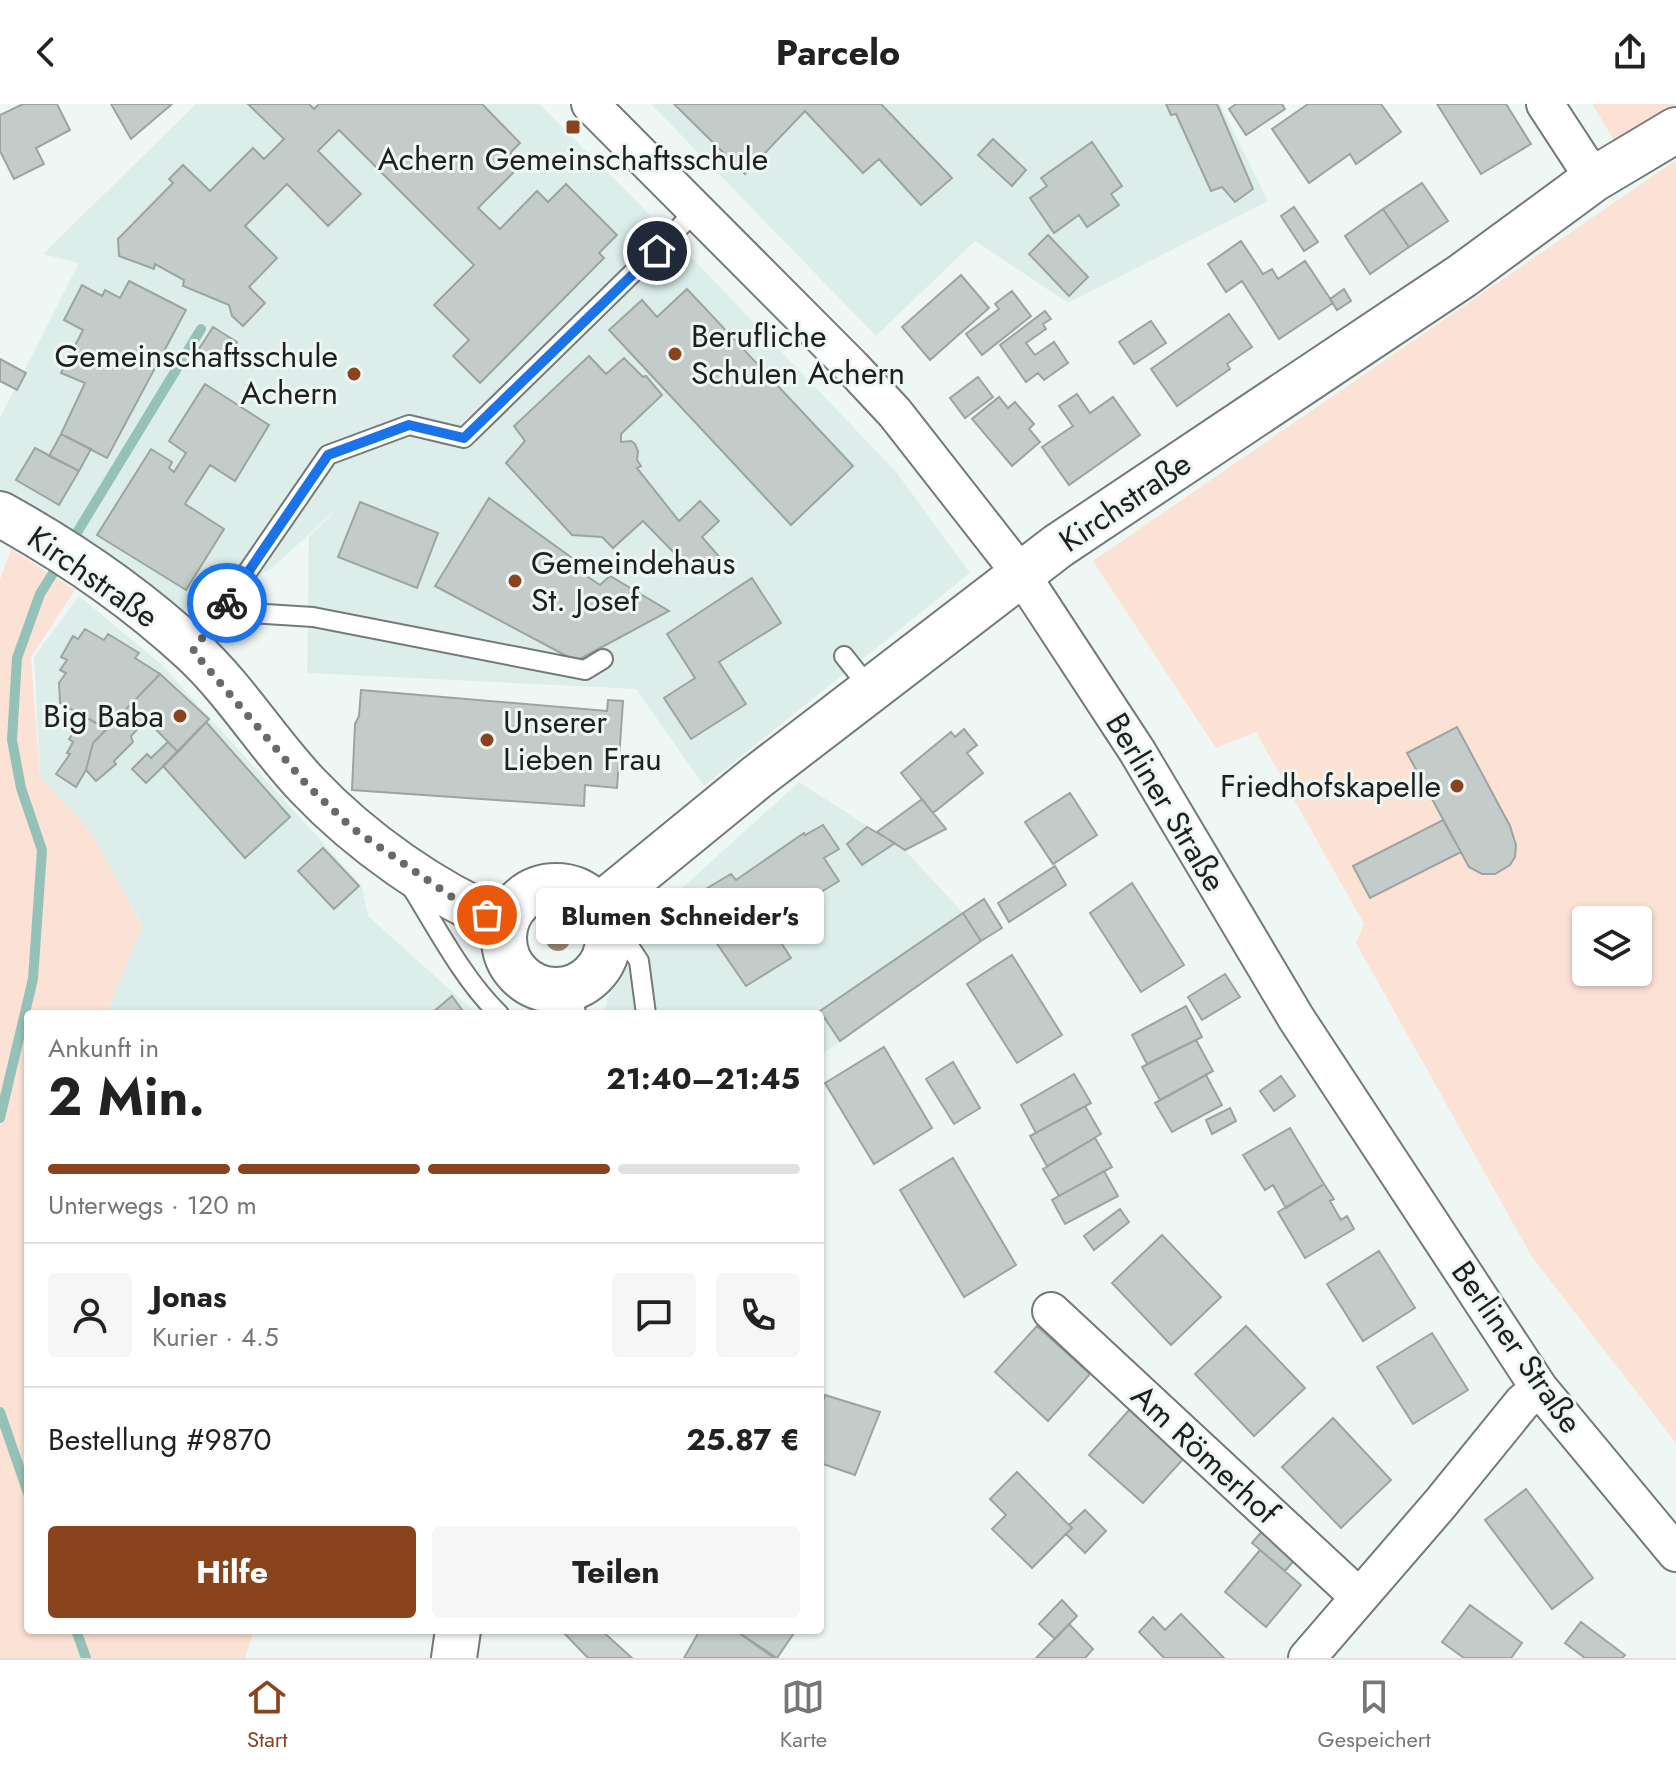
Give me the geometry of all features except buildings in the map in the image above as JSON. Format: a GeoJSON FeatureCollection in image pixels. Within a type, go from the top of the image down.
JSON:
{"type":"FeatureCollection","features":[{"type":"Feature","properties":{"kind":"main road","name":"Kirchstraße"},"geometry":{"type":"LineString","coordinates":[[603,927],[745,787],[1058,546],[1462,276],[1594,179],[1676,130]]}},
{"type":"Feature","properties":{"kind":"main road","name":"Kirchstraße"},"geometry":{"type":"LineString","coordinates":[[18,524],[91,570],[193,651],[307,785],[352,828],[468,908],[506,923]]}},
{"type":"Feature","properties":{"kind":"main road"},"geometry":{"type":"LineString","coordinates":[[566,886],[590,897],[603,927],[603,961],[595,973],[560,1002],[519,975],[505,950],[506,923],[519,900],[541,887],[566,886]]}},
{"type":"Feature","properties":{"kind":"main road"},"geometry":{"type":"LineString","coordinates":[[454,1658],[457,1634]]}},
{"type":"Feature","properties":{"kind":"street","name":"Berliner Straße"},"geometry":{"type":"LineString","coordinates":[[590,104],[895,413],[1021,574],[1137,751],[1296,1018],[1539,1388],[1676,1553]]}},
{"type":"Feature","properties":{"kind":"street"},"geometry":{"type":"LineString","coordinates":[[1545,104],[1594,179]]}},
{"type":"Feature","properties":{"kind":"street","name":"Am Römerhof"},"geometry":{"type":"LineString","coordinates":[[1051,1311],[1359,1597]]}},
{"type":"Feature","properties":{"kind":"street"},"geometry":{"type":"LineString","coordinates":[[1307,1658],[1522,1403],[1539,1388]]}},
{"type":"Feature","properties":{"kind":"lane"},"geometry":{"type":"LineString","coordinates":[[193,651],[328,455],[409,425],[464,438],[695,212]]}},
{"type":"Feature","properties":{"kind":"lane"},"geometry":{"type":"LineString","coordinates":[[221,611],[313,617],[585,670],[603,659]]}},
{"type":"Feature","properties":{"kind":"lane"},"geometry":{"type":"LineString","coordinates":[[844,656],[871,690]]}},
{"type":"Feature","properties":{"kind":"lane"},"geometry":{"type":"LineString","coordinates":[[394,859],[454,955],[495,1010]]}},
{"type":"Feature","properties":{"kind":"lane"},"geometry":{"type":"LineString","coordinates":[[603,927],[631,949],[639,961],[645,1010]]}},
{"type":"Feature","properties":{"kind":"shaded area"},"geometry":{"type":"Polygon","coordinates":[[[196,104],[539,104],[677,242],[897,473],[970,573],[704,786],[636,689],[307,673],[309,537],[342,504],[271,569],[182,611],[62,525],[0,493],[0,418],[79,263],[43,254],[196,104]]]}},
{"type":"Feature","properties":{"kind":"shaded area"},"geometry":{"type":"Polygon","coordinates":[[[651,104],[1220,104],[1268,201],[1068,303],[975,241],[876,336],[651,104]]]}},
{"type":"Feature","properties":{"kind":"shaded area"},"geometry":{"type":"Polygon","coordinates":[[[1592,104],[1676,104],[1617,145],[1592,104]]]}},
{"type":"Feature","properties":{"kind":"shaded area"},"geometry":{"type":"Polygon","coordinates":[[[1676,160],[1676,1443],[1532,1257],[1356,943],[1364,924],[1256,732],[1216,748],[1093,561],[1676,160]]]}},
{"type":"Feature","properties":{"kind":"shaded area"},"geometry":{"type":"Polygon","coordinates":[[[11,549],[75,590],[31,657],[40,777],[91,832],[142,927],[108,1010],[24,1010],[24,1634],[253,1634],[245,1658],[0,1658],[0,580],[11,549]]]}},
{"type":"Feature","properties":{"kind":"shaded area"},"geometry":{"type":"Polygon","coordinates":[[[79,596],[160,663],[362,886],[368,916],[473,1010],[108,1010],[142,926],[91,832],[40,777],[34,657],[79,596]]]}},
{"type":"Feature","properties":{"kind":"shaded area"},"geometry":{"type":"Polygon","coordinates":[[[799,782],[905,850],[963,913],[981,941],[824,1053],[824,1010],[604,1010],[627,938],[799,782]]]}},
{"type":"Feature","properties":{"kind":"waterway"},"geometry":{"type":"LineString","coordinates":[[70,544],[201,329]]}},
{"type":"Feature","properties":{"kind":"waterway"},"geometry":{"type":"LineString","coordinates":[[26,1010],[33,979],[42,850],[21,788],[12,740],[17,658],[40,594],[60,562]]}},
{"type":"Feature","properties":{"kind":"waterway"},"geometry":{"type":"LineString","coordinates":[[0,1118],[24,1017]]}},
{"type":"Feature","properties":{"kind":"waterway"},"geometry":{"type":"LineString","coordinates":[[0,1412],[24,1481]]}},
{"type":"Feature","properties":{"kind":"waterway"},"geometry":{"type":"LineString","coordinates":[[77,1634],[86,1658]]}},
{"type":"Feature","properties":{"kind":"way so far"},"geometry":{"type":"LineString","coordinates":[[227,603],[193,651],[307,785],[352,828],[468,908],[487,915]]}},
{"type":"Feature","properties":{"kind":"place","name":"Achern Gemeinschaftsschule"},"geometry":{"type":"Point","coordinates":[573,127]}},
{"type":"Feature","properties":{"kind":"place","name":"Berufliche Schulen Achern"},"geometry":{"type":"Point","coordinates":[675,354]}},
{"type":"Feature","properties":{"kind":"place","name":"Gemeinschaftsschule Achern"},"geometry":{"type":"Point","coordinates":[354,374]}},
{"type":"Feature","properties":{"kind":"place","name":"Gemeindehaus St. Josef"},"geometry":{"type":"Point","coordinates":[515,581]}},
{"type":"Feature","properties":{"kind":"place","name":"Big Baba"},"geometry":{"type":"Point","coordinates":[180,716]}},
{"type":"Feature","properties":{"kind":"place","name":"Unserer Lieben Frau"},"geometry":{"type":"Point","coordinates":[487,740]}},
{"type":"Feature","properties":{"kind":"place","name":"Friedhofskapelle"},"geometry":{"type":"Point","coordinates":[1457,786]}},
{"type":"Feature","properties":{"kind":"place","name":"Blumen Schneider's"},"geometry":{"type":"Point","coordinates":[487,915]}},
{"type":"Feature","properties":{"kind":"route"},"geometry":{"type":"LineString","coordinates":[[227,603],[328,455],[409,425],[464,438],[657,251]]}}]}
